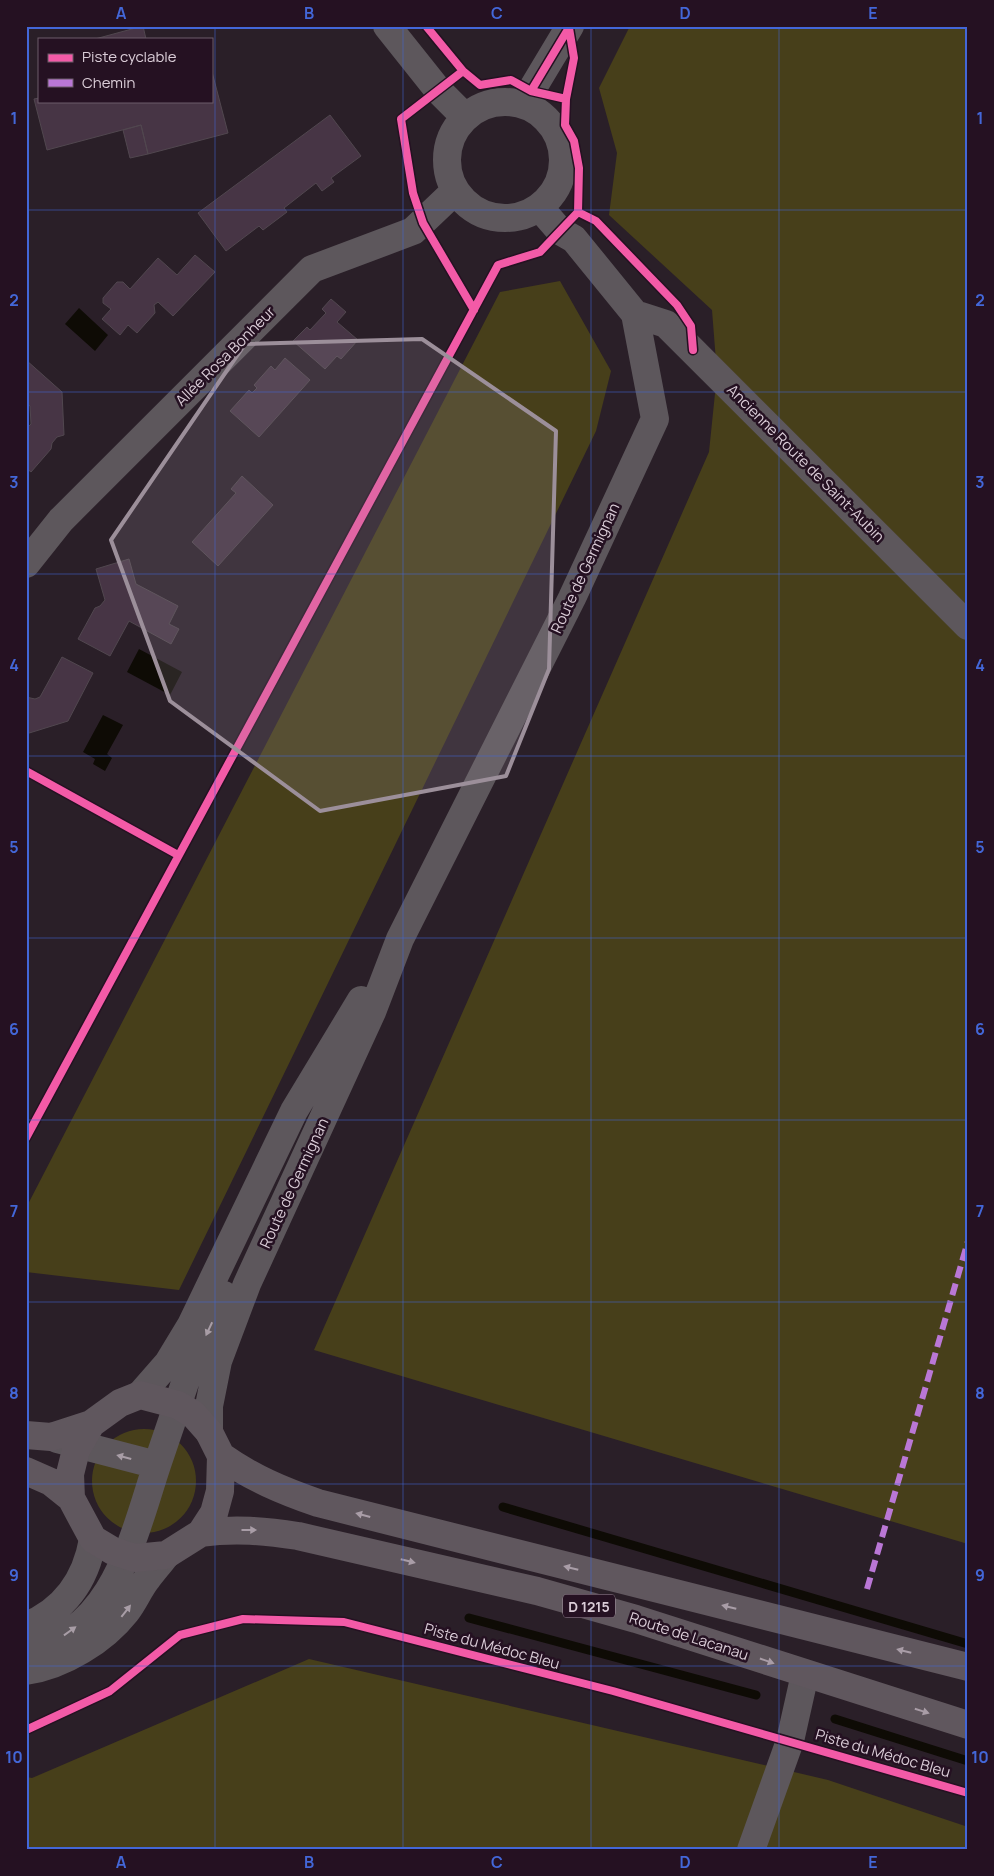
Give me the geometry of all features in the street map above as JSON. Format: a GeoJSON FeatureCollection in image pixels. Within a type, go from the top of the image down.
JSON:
{"type":"FeatureCollection","features":[{"type":"Feature","properties":{"kind":"main road"},"geometry":{"type":"LineString","coordinates":[[26,1471],[51,1482],[71,1498],[93,1539],[112,1551],[135,1558],[166,1555],[201,1533],[214,1513],[220,1491],[221,1456],[209,1432],[193,1414],[178,1406],[140,1395],[120,1403],[85,1435],[70,1474],[71,1498]]}},
{"type":"Feature","properties":{"kind":"main road"},"geometry":{"type":"LineString","coordinates":[[39,1436],[85,1435]]}},
{"type":"Feature","properties":{"kind":"main road","name":"D 1215"},"geometry":{"type":"LineString","coordinates":[[221,1456],[242,1471],[275,1488],[318,1503],[968,1667]]}},
{"type":"Feature","properties":{"kind":"main road","name":"Route de Lacanau"},"geometry":{"type":"LineString","coordinates":[[201,1533],[226,1530],[258,1530],[342,1545],[537,1591],[636,1619],[968,1725]]}},
{"type":"Feature","properties":{"kind":"street"},"geometry":{"type":"LineString","coordinates":[[387,26],[438,90],[465,117]]}},
{"type":"Feature","properties":{"kind":"street"},"geometry":{"type":"LineString","coordinates":[[527,106],[531,91],[570,26]]}},
{"type":"Feature","properties":{"kind":"street"},"geometry":{"type":"LineString","coordinates":[[511,102],[527,106],[541,114],[554,128],[561,144],[564,162],[561,179],[553,195],[540,208],[522,217],[503,219],[484,216],[468,206],[454,192],[447,172],[446,152],[453,133],[465,117],[478,108],[494,103],[511,102]]}},
{"type":"Feature","properties":{"kind":"street","name":"Allée Rosa Bonheur"},"geometry":{"type":"LineString","coordinates":[[26,564],[61,520],[312,269],[413,231],[454,192]]}},
{"type":"Feature","properties":{"kind":"street","name":"Route de Germignan"},"geometry":{"type":"LineString","coordinates":[[209,1432],[213,1382],[230,1326],[372,1012],[400,939],[572,598],[656,419],[635,314],[574,239],[560,231],[540,208]]}},
{"type":"Feature","properties":{"kind":"street","name":"Ancienne Route de Saint-Aubin"},"geometry":{"type":"LineString","coordinates":[[635,314],[666,324],[968,626]]}},
{"type":"Feature","properties":{"kind":"street","name":"Route de Germignan"},"geometry":{"type":"LineString","coordinates":[[140,1395],[168,1363],[191,1324],[294,1111],[361,999],[400,939]]}},
{"type":"Feature","properties":{"kind":"street"},"geometry":{"type":"LineString","coordinates":[[26,1650],[39,1648],[57,1640],[85,1620],[104,1600],[120,1575],[189,1371],[361,999]]}},
{"type":"Feature","properties":{"kind":"street"},"geometry":{"type":"LineString","coordinates":[[85,1435],[157,1465]]}},
{"type":"Feature","properties":{"kind":"street"},"geometry":{"type":"LineString","coordinates":[[26,1626],[44,1619],[61,1606],[77,1586],[90,1560],[93,1539]]}},
{"type":"Feature","properties":{"kind":"street"},"geometry":{"type":"LineString","coordinates":[[26,1671],[38,1669],[69,1656],[111,1628],[127,1611],[146,1579],[166,1555]]}},
{"type":"Feature","properties":{"kind":"street"},"geometry":{"type":"LineString","coordinates":[[751,1850],[790,1741],[805,1674]]}},
{"type":"Feature","properties":{"kind":"highlighted area"},"geometry":{"type":"Polygon","coordinates":[[[422,339],[556,431],[549,669],[506,776],[320,811],[170,701],[111,540],[245,344],[422,339]]]}},
{"type":"Feature","properties":{"kind":"shaded area"},"geometry":{"type":"Polygon","coordinates":[[[630,26],[968,26],[968,1544],[314,1350],[709,452],[717,374],[712,310],[609,215],[617,153],[599,88],[630,26]]]}},
{"type":"Feature","properties":{"kind":"shaded area"},"geometry":{"type":"Polygon","coordinates":[[[560,281],[611,371],[596,431],[179,1290],[26,1272],[26,1208],[500,292],[560,281]]]}},
{"type":"Feature","properties":{"kind":"shaded area"},"geometry":{"type":"Polygon","coordinates":[[[79,308],[108,335],[95,351],[65,324],[79,308]]]}},
{"type":"Feature","properties":{"kind":"shaded area"},"geometry":{"type":"Polygon","coordinates":[[[139,649],[182,672],[170,695],[127,672],[139,649]]]}},
{"type":"Feature","properties":{"kind":"shaded area"},"geometry":{"type":"Polygon","coordinates":[[[103,715],[123,725],[107,754],[112,758],[105,771],[93,764],[95,759],[83,752],[103,715]]]}},
{"type":"Feature","properties":{"kind":"shaded area"},"geometry":{"type":"Polygon","coordinates":[[[144,1429],[164,1433],[181,1444],[192,1461],[196,1481],[192,1501],[181,1518],[164,1529],[144,1533],[124,1529],[107,1518],[96,1501],[92,1481],[96,1461],[107,1444],[124,1433],[144,1429]]]}},
{"type":"Feature","properties":{"kind":"shaded area"},"geometry":{"type":"Polygon","coordinates":[[[309,1659],[828,1780],[968,1827],[968,1850],[26,1850],[26,1777],[32,1778],[309,1659]]]}},
{"type":"Feature","properties":{"kind":"building"},"geometry":{"type":"Polygon","coordinates":[[[143,26],[146,38],[99,38],[143,26]]]}},
{"type":"Feature","properties":{"kind":"building"},"geometry":{"type":"Polygon","coordinates":[[[212,72],[228,133],[148,154],[141,125],[47,150],[34,99],[38,98],[38,102],[212,102],[212,72]]]}},
{"type":"Feature","properties":{"kind":"building"},"geometry":{"type":"Polygon","coordinates":[[[330,115],[361,156],[331,178],[334,182],[322,191],[316,183],[284,208],[287,212],[263,230],[259,226],[226,251],[198,213],[330,115]]]}},
{"type":"Feature","properties":{"kind":"building"},"geometry":{"type":"Polygon","coordinates":[[[141,125],[148,154],[130,158],[123,130],[141,125]]]}},
{"type":"Feature","properties":{"kind":"building"},"geometry":{"type":"Polygon","coordinates":[[[195,255],[215,272],[173,316],[158,302],[154,305],[155,313],[137,333],[128,325],[120,335],[102,319],[111,309],[103,303],[103,298],[117,282],[123,282],[130,289],[158,258],[177,275],[195,255]]]}},
{"type":"Feature","properties":{"kind":"building"},"geometry":{"type":"Polygon","coordinates":[[[331,299],[346,312],[337,322],[358,340],[341,359],[337,356],[325,369],[293,341],[307,327],[310,330],[326,313],[322,309],[331,299]]]}},
{"type":"Feature","properties":{"kind":"building"},"geometry":{"type":"Polygon","coordinates":[[[285,358],[310,380],[259,437],[230,411],[249,390],[252,393],[257,388],[254,385],[271,366],[275,370],[285,358]]]}},
{"type":"Feature","properties":{"kind":"building"},"geometry":{"type":"Polygon","coordinates":[[[26,360],[62,392],[64,435],[57,437],[52,443],[51,449],[31,472],[26,468],[26,429],[31,424],[30,406],[26,403],[26,360]]]}},
{"type":"Feature","properties":{"kind":"building"},"geometry":{"type":"Polygon","coordinates":[[[242,476],[273,505],[218,566],[192,542],[236,493],[231,489],[242,476]]]}},
{"type":"Feature","properties":{"kind":"building"},"geometry":{"type":"Polygon","coordinates":[[[129,559],[136,584],[178,606],[169,624],[179,629],[171,644],[129,621],[110,656],[78,639],[95,608],[100,606],[105,600],[96,569],[129,559]]]}},
{"type":"Feature","properties":{"kind":"building"},"geometry":{"type":"Polygon","coordinates":[[[62,657],[93,673],[68,721],[26,734],[26,697],[35,699],[40,697],[62,657]]]}},
{"type":"Feature","properties":{"kind":"waterway"},"geometry":{"type":"LineString","coordinates":[[503,1507],[968,1644]]}},
{"type":"Feature","properties":{"kind":"waterway"},"geometry":{"type":"LineString","coordinates":[[469,1618],[756,1695]]}},
{"type":"Feature","properties":{"kind":"waterway"},"geometry":{"type":"LineString","coordinates":[[835,1719],[968,1761]]}},
{"type":"Feature","properties":{"kind":"marked path"},"geometry":{"type":"LineString","coordinates":[[867,1589],[968,1241]]}},
{"type":"Feature","properties":{"kind":"cycle path"},"geometry":{"type":"LineString","coordinates":[[26,1138],[498,265],[540,252],[578,212],[579,168],[574,141],[565,125],[566,99],[531,91],[511,80],[480,85],[463,71],[426,26]]}},
{"type":"Feature","properties":{"kind":"cycle path"},"geometry":{"type":"LineString","coordinates":[[531,91],[570,26]]}},
{"type":"Feature","properties":{"kind":"cycle path"},"geometry":{"type":"LineString","coordinates":[[566,99],[574,58],[569,28]]}},
{"type":"Feature","properties":{"kind":"cycle path"},"geometry":{"type":"LineString","coordinates":[[463,71],[401,119],[413,193],[423,223],[474,310]]}},
{"type":"Feature","properties":{"kind":"cycle path"},"geometry":{"type":"LineString","coordinates":[[578,212],[596,221],[677,305],[691,326],[693,350]]}},
{"type":"Feature","properties":{"kind":"cycle path"},"geometry":{"type":"LineString","coordinates":[[26,771],[178,855]]}},
{"type":"Feature","properties":{"kind":"cycle path","name":"Piste du Médoc Bleu"},"geometry":{"type":"LineString","coordinates":[[26,1730],[110,1691],[180,1635],[243,1619],[344,1622],[613,1691],[968,1793]]}}]}
